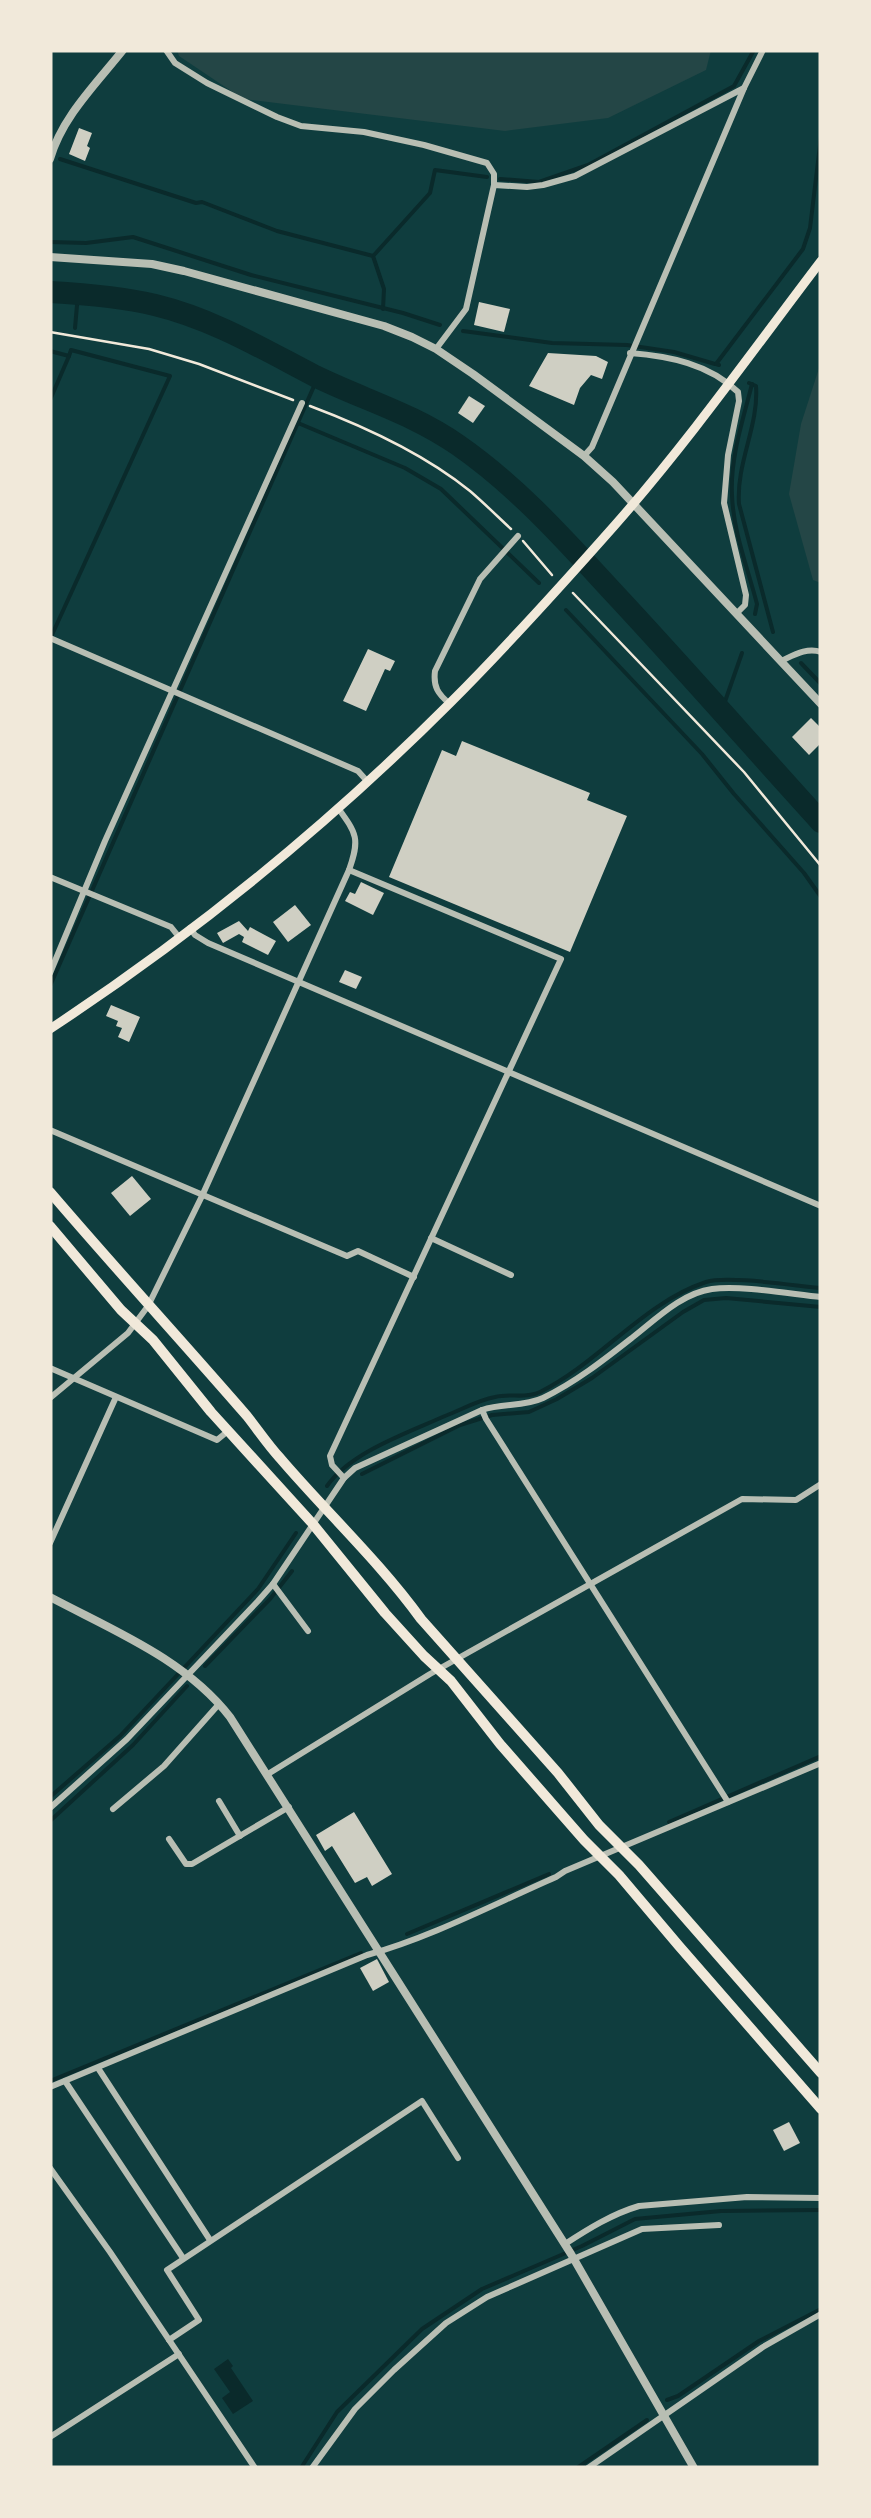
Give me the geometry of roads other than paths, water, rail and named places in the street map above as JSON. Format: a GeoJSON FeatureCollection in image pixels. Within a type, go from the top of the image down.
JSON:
{"type":"FeatureCollection","features":[{"type":"Feature","properties":{"kind":"main road"},"geometry":{"type":"LineString","coordinates":[[50,1030],[179,937],[338,808],[450,704],[634,503],[821,261]]}},
{"type":"Feature","properties":{"kind":"main road"},"geometry":{"type":"LineString","coordinates":[[50,1192],[821,2074]]}},
{"type":"Feature","properties":{"kind":"main road"},"geometry":{"type":"LineString","coordinates":[[50,1226],[821,2109]]}},
{"type":"Feature","properties":{"kind":"street"},"geometry":{"type":"LineString","coordinates":[[50,158],[64,125],[122,50]]}},
{"type":"Feature","properties":{"kind":"street"},"geometry":{"type":"LineString","coordinates":[[166,50],[174,63],[219,89],[301,126],[364,132],[487,163],[494,174],[494,185],[466,309],[436,349]]}},
{"type":"Feature","properties":{"kind":"street"},"geometry":{"type":"LineString","coordinates":[[584,456],[592,447],[763,50]]}},
{"type":"Feature","properties":{"kind":"street"},"geometry":{"type":"LineString","coordinates":[[494,185],[543,186],[575,176],[744,88]]}},
{"type":"Feature","properties":{"kind":"street"},"geometry":{"type":"LineString","coordinates":[[50,257],[152,264],[184,271],[384,326],[436,349],[584,456],[634,503],[821,704]]}},
{"type":"Feature","properties":{"kind":"street"},"geometry":{"type":"LineString","coordinates":[[632,348],[711,372],[738,392],[740,401],[724,483],[724,503],[746,595],[745,605],[737,613]]}},
{"type":"Feature","properties":{"kind":"street"},"geometry":{"type":"LineString","coordinates":[[50,972],[89,894],[105,841],[177,693],[306,405]]}},
{"type":"Feature","properties":{"kind":"street"},"geometry":{"type":"LineString","coordinates":[[450,704],[433,683],[435,671],[480,580],[518,536]]}},
{"type":"Feature","properties":{"kind":"street"},"geometry":{"type":"LineString","coordinates":[[51,639],[358,771],[367,781]]}},
{"type":"Feature","properties":{"kind":"street"},"geometry":{"type":"LineString","coordinates":[[781,661],[804,651],[821,652]]}},
{"type":"Feature","properties":{"kind":"street"},"geometry":{"type":"LineString","coordinates":[[50,1398],[137,1324],[202,1196],[356,851],[356,837],[338,808]]}},
{"type":"Feature","properties":{"kind":"street"},"geometry":{"type":"LineString","coordinates":[[340,1474],[330,1456],[561,959],[349,870]]}},
{"type":"Feature","properties":{"kind":"street"},"geometry":{"type":"LineString","coordinates":[[50,878],[170,927],[179,937]]}},
{"type":"Feature","properties":{"kind":"street"},"geometry":{"type":"LineString","coordinates":[[190,928],[208,943],[821,1206]]}},
{"type":"Feature","properties":{"kind":"street"},"geometry":{"type":"LineString","coordinates":[[50,1130],[347,1256],[358,1251],[414,1277]]}},
{"type":"Feature","properties":{"kind":"street"},"geometry":{"type":"LineString","coordinates":[[431,1238],[511,1275]]}},
{"type":"Feature","properties":{"kind":"street"},"geometry":{"type":"LineString","coordinates":[[50,1808],[128,1740],[183,1670],[276,1588],[340,1474],[484,1414],[496,1405],[527,1404],[542,1398],[596,1365],[665,1312],[703,1291],[740,1289],[821,1298]]}},
{"type":"Feature","properties":{"kind":"street"},"geometry":{"type":"LineString","coordinates":[[50,1368],[217,1440],[228,1431]]}},
{"type":"Feature","properties":{"kind":"street"},"geometry":{"type":"LineString","coordinates":[[50,1543],[116,1397]]}},
{"type":"Feature","properties":{"kind":"street"},"geometry":{"type":"LineString","coordinates":[[484,1414],[727,1799]]}},
{"type":"Feature","properties":{"kind":"street"},"geometry":{"type":"LineString","coordinates":[[268,1774],[438,1669],[742,1499],[796,1500],[821,1484]]}},
{"type":"Feature","properties":{"kind":"street"},"geometry":{"type":"LineString","coordinates":[[276,1588],[308,1631]]}},
{"type":"Feature","properties":{"kind":"street"},"geometry":{"type":"LineString","coordinates":[[50,1597],[183,1670],[220,1703],[569,2251],[694,2468]]}},
{"type":"Feature","properties":{"kind":"street"},"geometry":{"type":"LineString","coordinates":[[113,1809],[164,1766],[220,1703]]}},
{"type":"Feature","properties":{"kind":"street"},"geometry":{"type":"LineString","coordinates":[[50,2087],[475,1913],[727,1799],[821,1762]]}},
{"type":"Feature","properties":{"kind":"street"},"geometry":{"type":"LineString","coordinates":[[219,1801],[240,1836]]}},
{"type":"Feature","properties":{"kind":"street"},"geometry":{"type":"LineString","coordinates":[[169,1839],[186,1864],[192,1864],[288,1806]]}},
{"type":"Feature","properties":{"kind":"street"},"geometry":{"type":"LineString","coordinates":[[98,2068],[210,2240]]}},
{"type":"Feature","properties":{"kind":"street"},"geometry":{"type":"LineString","coordinates":[[65,2081],[183,2258]]}},
{"type":"Feature","properties":{"kind":"street"},"geometry":{"type":"LineString","coordinates":[[170,2340],[199,2320],[167,2270],[422,2101],[458,2158]]}},
{"type":"Feature","properties":{"kind":"street"},"geometry":{"type":"LineString","coordinates":[[50,2168],[255,2468]]}},
{"type":"Feature","properties":{"kind":"street"},"geometry":{"type":"LineString","coordinates":[[569,2251],[589,2228],[639,2206],[748,2197],[821,2198]]}},
{"type":"Feature","properties":{"kind":"street"},"geometry":{"type":"LineString","coordinates":[[312,2468],[354,2409],[446,2323],[487,2296],[569,2251],[642,2229],[719,2226]]}},
{"type":"Feature","properties":{"kind":"street"},"geometry":{"type":"LineString","coordinates":[[588,2468],[763,2347],[821,2314]]}},
{"type":"Feature","properties":{"kind":"street"},"geometry":{"type":"LineString","coordinates":[[50,2437],[178,2354]]}},
{"type":"Feature","properties":{"kind":"waterway"},"geometry":{"type":"LineString","coordinates":[[500,179],[539,182],[588,165],[734,86],[754,50]]}},
{"type":"Feature","properties":{"kind":"waterway"},"geometry":{"type":"LineString","coordinates":[[719,365],[716,364],[803,249],[810,228],[821,137]]}},
{"type":"Feature","properties":{"kind":"waterway"},"geometry":{"type":"LineString","coordinates":[[60,159],[202,202],[277,231],[373,256],[384,289],[383,309]]}},
{"type":"Feature","properties":{"kind":"waterway"},"geometry":{"type":"LineString","coordinates":[[374,255],[430,193],[435,170],[487,177]]}},
{"type":"Feature","properties":{"kind":"waterway"},"geometry":{"type":"LineString","coordinates":[[50,242],[86,243],[133,237],[251,275],[440,325]]}},
{"type":"Feature","properties":{"kind":"waterway"},"geometry":{"type":"LineString","coordinates":[[50,292],[130,300],[197,318],[405,415],[458,445],[558,533],[821,822]]}},
{"type":"Feature","properties":{"kind":"waterway"},"geometry":{"type":"LineString","coordinates":[[75,328],[78,294]]}},
{"type":"Feature","properties":{"kind":"waterway"},"geometry":{"type":"LineString","coordinates":[[463,331],[552,343],[627,345],[674,352],[715,364]]}},
{"type":"Feature","properties":{"kind":"waterway"},"geometry":{"type":"LineString","coordinates":[[50,351],[69,356],[71,350],[170,376],[51,637]]}},
{"type":"Feature","properties":{"kind":"waterway"},"geometry":{"type":"LineString","coordinates":[[50,400],[69,356]]}},
{"type":"Feature","properties":{"kind":"waterway"},"geometry":{"type":"LineString","coordinates":[[50,986],[318,377]]}},
{"type":"Feature","properties":{"kind":"waterway"},"geometry":{"type":"LineString","coordinates":[[749,383],[756,386],[756,401],[739,504],[773,632]]}},
{"type":"Feature","properties":{"kind":"waterway"},"geometry":{"type":"LineString","coordinates":[[752,384],[735,453],[732,495],[738,536],[757,604],[755,614]]}},
{"type":"Feature","properties":{"kind":"waterway"},"geometry":{"type":"LineString","coordinates":[[298,423],[405,468],[441,489],[539,583]]}},
{"type":"Feature","properties":{"kind":"waterway"},"geometry":{"type":"LineString","coordinates":[[566,610],[702,754],[821,897]]}},
{"type":"Feature","properties":{"kind":"waterway"},"geometry":{"type":"LineString","coordinates":[[722,710],[742,653]]}},
{"type":"Feature","properties":{"kind":"waterway"},"geometry":{"type":"LineString","coordinates":[[801,663],[821,684]]}},
{"type":"Feature","properties":{"kind":"waterway"},"geometry":{"type":"LineString","coordinates":[[327,1486],[350,1463],[397,1437],[482,1400],[540,1392],[562,1380],[662,1304],[706,1282],[745,1280],[821,1288]]}},
{"type":"Feature","properties":{"kind":"waterway"},"geometry":{"type":"LineString","coordinates":[[362,1474],[460,1425],[492,1415],[529,1412],[557,1399],[704,1300],[726,1298],[821,1307]]}},
{"type":"Feature","properties":{"kind":"waterway"},"geometry":{"type":"LineString","coordinates":[[50,1797],[120,1736],[258,1589],[296,1533]]}},
{"type":"Feature","properties":{"kind":"waterway"},"geometry":{"type":"LineString","coordinates":[[205,1666],[292,1571]]}},
{"type":"Feature","properties":{"kind":"waterway"},"geometry":{"type":"LineString","coordinates":[[50,1821],[133,1745],[187,1686]]}},
{"type":"Feature","properties":{"kind":"waterway"},"geometry":{"type":"LineString","coordinates":[[669,1822],[821,1756]]}},
{"type":"Feature","properties":{"kind":"waterway"},"geometry":{"type":"LineString","coordinates":[[407,1934],[549,1874]]}},
{"type":"Feature","properties":{"kind":"waterway"},"geometry":{"type":"LineString","coordinates":[[50,2081],[361,1953]]}},
{"type":"Feature","properties":{"kind":"waterway"},"geometry":{"type":"LineString","coordinates":[[301,2468],[337,2412],[422,2329],[482,2289],[635,2219],[721,2211],[821,2210]]}},
{"type":"Feature","properties":{"kind":"waterway"},"geometry":{"type":"LineString","coordinates":[[667,2400],[759,2341],[821,2309]]}},
{"type":"Feature","properties":{"kind":"waterway"},"geometry":{"type":"LineString","coordinates":[[577,2468],[647,2420]]}}]}
